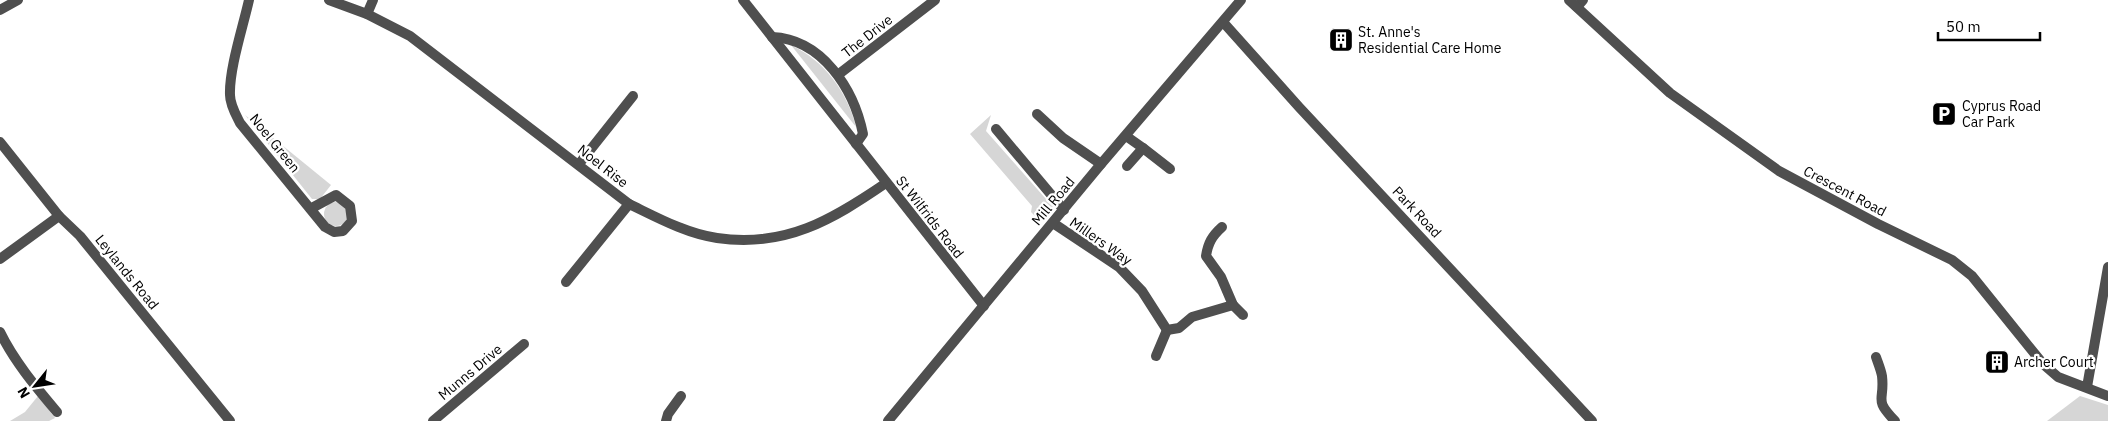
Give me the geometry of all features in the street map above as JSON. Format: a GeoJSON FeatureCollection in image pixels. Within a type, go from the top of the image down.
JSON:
{"type":"FeatureCollection","features":[{"type":"Feature","properties":{"kind":"street"},"geometry":{"type":"LineString","coordinates":[[0,10],[18,0]]}},
{"type":"Feature","properties":{"kind":"street","name":"Noel Green"},"geometry":{"type":"LineString","coordinates":[[249,0],[232,78],[230,96],[233,110],[240,124],[310,209]]}},
{"type":"Feature","properties":{"kind":"street","name":"Noel Rise"},"geometry":{"type":"LineString","coordinates":[[329,0],[366,14],[410,36],[629,204],[670,224],[716,238],[762,241],[807,229],[849,208],[886,183]]}},
{"type":"Feature","properties":{"kind":"street"},"geometry":{"type":"LineString","coordinates":[[366,14],[373,0]]}},
{"type":"Feature","properties":{"kind":"street","name":"St Wilfrids Road"},"geometry":{"type":"LineString","coordinates":[[743,0],[984,306]]}},
{"type":"Feature","properties":{"kind":"street","name":"The Drive"},"geometry":{"type":"LineString","coordinates":[[839,74],[935,0]]}},
{"type":"Feature","properties":{"kind":"street","name":"Mill Road"},"geometry":{"type":"LineString","coordinates":[[888,421],[1241,0]]}},
{"type":"Feature","properties":{"kind":"street","name":"Crescent Road"},"geometry":{"type":"LineString","coordinates":[[1576,2],[1670,93],[1779,170],[1878,224],[1952,260],[1972,276],[2043,364],[2058,376],[2108,396]]}},
{"type":"Feature","properties":{"kind":"street","name":"Park Road"},"geometry":{"type":"LineString","coordinates":[[1223,22],[1299,107],[1592,421]]}},
{"type":"Feature","properties":{"kind":"street"},"geometry":{"type":"LineString","coordinates":[[772,37],[785,37],[805,46],[839,74],[859,115],[863,134],[856,144]]}},
{"type":"Feature","properties":{"kind":"street"},"geometry":{"type":"LineString","coordinates":[[579,164],[633,96]]}},
{"type":"Feature","properties":{"kind":"street"},"geometry":{"type":"LineString","coordinates":[[1037,114],[1063,138],[1102,164]]}},
{"type":"Feature","properties":{"kind":"street"},"geometry":{"type":"LineString","coordinates":[[996,129],[1064,210]]}},
{"type":"Feature","properties":{"kind":"street"},"geometry":{"type":"LineString","coordinates":[[1126,136],[1170,169]]}},
{"type":"Feature","properties":{"kind":"street","name":"Leylands Road"},"geometry":{"type":"LineString","coordinates":[[0,142],[59,216],[80,236],[230,421]]}},
{"type":"Feature","properties":{"kind":"street"},"geometry":{"type":"LineString","coordinates":[[1127,166],[1142,148]]}},
{"type":"Feature","properties":{"kind":"street"},"geometry":{"type":"LineString","coordinates":[[566,282],[629,204]]}},
{"type":"Feature","properties":{"kind":"street"},"geometry":{"type":"LineString","coordinates":[[0,259],[59,216]]}},
{"type":"Feature","properties":{"kind":"street","name":"Millers Way"},"geometry":{"type":"LineString","coordinates":[[1053,223],[1119,267],[1142,291],[1167,330]]}},
{"type":"Feature","properties":{"kind":"street"},"geometry":{"type":"LineString","coordinates":[[1222,228],[1213,235],[1207,245],[1206,256],[1221,277],[1232,305],[1243,315]]}},
{"type":"Feature","properties":{"kind":"street"},"geometry":{"type":"LineString","coordinates":[[2087,388],[2108,267]]}},
{"type":"Feature","properties":{"kind":"street"},"geometry":{"type":"LineString","coordinates":[[1156,356],[1167,330],[1178,328],[1192,318],[1232,305]]}},
{"type":"Feature","properties":{"kind":"street"},"geometry":{"type":"LineString","coordinates":[[0,332],[21,367],[57,412]]}},
{"type":"Feature","properties":{"kind":"street","name":"Munns Drive"},"geometry":{"type":"LineString","coordinates":[[433,421],[524,344]]}},
{"type":"Feature","properties":{"kind":"street"},"geometry":{"type":"LineString","coordinates":[[1876,357],[1882,377],[1880,400],[1885,410],[1895,421]]}},
{"type":"Feature","properties":{"kind":"street"},"geometry":{"type":"LineString","coordinates":[[666,421],[668,414],[681,396]]}},
{"type":"Feature","properties":{"kind":"shaded area"},"geometry":{"type":"Polygon","coordinates":[[[791,45],[814,60],[833,79],[847,102],[856,127],[791,45]]]}},
{"type":"Feature","properties":{"kind":"shaded area"},"geometry":{"type":"Polygon","coordinates":[[[245,115],[331,185],[320,199],[312,199],[245,115]]]}},
{"type":"Feature","properties":{"kind":"shaded area"},"geometry":{"type":"Polygon","coordinates":[[[991,115],[986,131],[1053,207],[1040,221],[1031,212],[1032,206],[970,134],[991,115]]]}},
{"type":"Feature","properties":{"kind":"shaded area"},"geometry":{"type":"Polygon","coordinates":[[[336,202],[341,203],[347,209],[347,219],[341,225],[336,226],[331,225],[325,219],[324,214],[325,209],[331,203],[336,202]]]}},
{"type":"Feature","properties":{"kind":"shaded area"},"geometry":{"type":"Polygon","coordinates":[[[38,396],[55,418],[49,421],[10,421],[25,412],[38,396]]]}},
{"type":"Feature","properties":{"kind":"shaded area"},"geometry":{"type":"Polygon","coordinates":[[[2080,396],[2108,405],[2108,421],[2047,421],[2080,396]]]}},
{"type":"Feature","properties":{"kind":"place","name":"St. Anne's Residential Care Home"},"geometry":{"type":"Point","coordinates":[1341,40]}},
{"type":"Feature","properties":{"kind":"place","name":"Cyprus Road Car Park"},"geometry":{"type":"Point","coordinates":[1944,114]}},
{"type":"Feature","properties":{"kind":"place","name":"Archer Court"},"geometry":{"type":"Point","coordinates":[1997,362]}}]}
